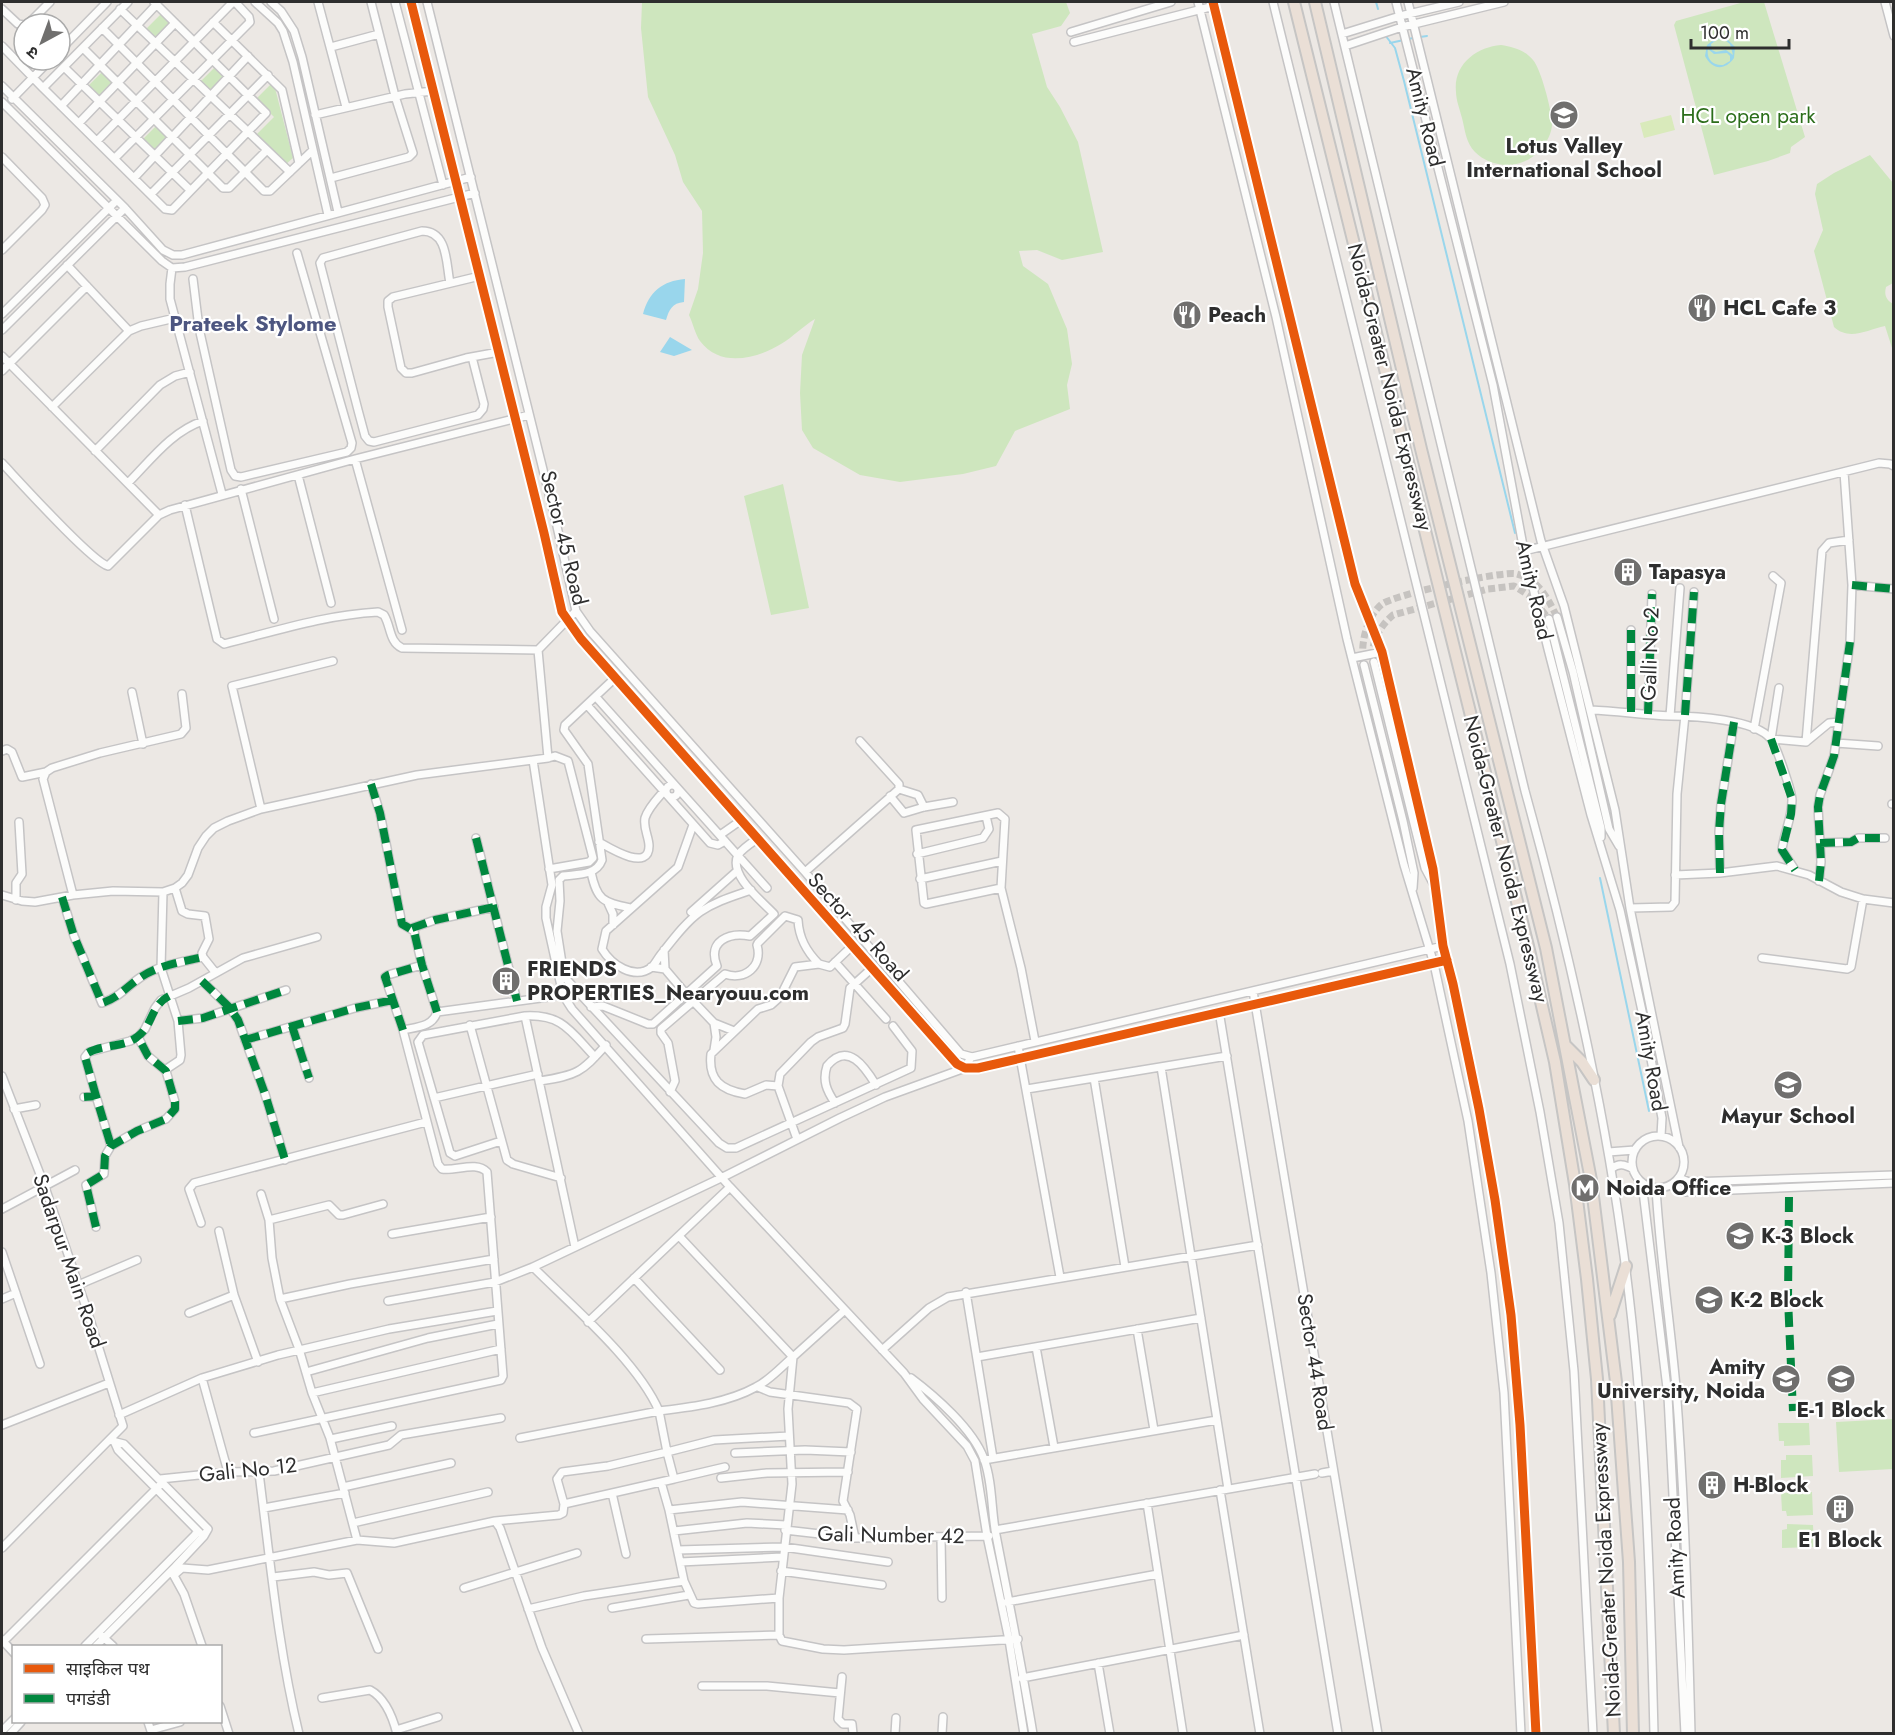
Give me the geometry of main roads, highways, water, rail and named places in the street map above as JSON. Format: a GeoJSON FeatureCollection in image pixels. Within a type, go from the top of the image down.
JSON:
{"type":"FeatureCollection","features":[{"type":"Feature","properties":{"kind":"highway","name":"Noida-Greater Noida Expressway"},"geometry":{"type":"LineString","coordinates":[[1294,2],[1555,1062],[1575,1184],[1597,1379],[1614,1734]]}},
{"type":"Feature","properties":{"kind":"highway","name":"Noida-Greater Noida Expressway"},"geometry":{"type":"LineString","coordinates":[[1315,2],[1424,460],[1546,948],[1591,1180],[1616,1382],[1629,1562],[1633,1734]]}},
{"type":"Feature","properties":{"kind":"highway"},"geometry":{"type":"LineString","coordinates":[[1565,1044],[1582,1062],[1594,1080]]}},
{"type":"Feature","properties":{"kind":"highway"},"geometry":{"type":"LineString","coordinates":[[1609,1318],[1626,1266]]}},
{"type":"Feature","properties":{"kind":"water"},"geometry":{"type":"Polygon","coordinates":[[[1716,38],[1727,39],[1735,47],[1734,58],[1723,67],[1715,66],[1705,56],[1707,45],[1716,38]],[[1718,39],[1711,44],[1712,50],[1716,52],[1726,50],[1733,55],[1730,44],[1718,39]],[[1708,49],[1709,59],[1713,63],[1723,65],[1730,61],[1727,53],[1714,54],[1708,49]]]}},
{"type":"Feature","properties":{"kind":"water"},"geometry":{"type":"Polygon","coordinates":[[[685,279],[684,302],[672,308],[666,320],[643,314],[649,300],[658,289],[670,282],[685,279]]]}},
{"type":"Feature","properties":{"kind":"water"},"geometry":{"type":"Polygon","coordinates":[[[670,337],[692,350],[674,356],[660,352],[670,337]]]}},
{"type":"Feature","properties":{"kind":"waterway"},"geometry":{"type":"LineString","coordinates":[[1376,2],[1378,9]]}},
{"type":"Feature","properties":{"kind":"waterway"},"geometry":{"type":"LineString","coordinates":[[1385,35],[1395,48],[1404,81],[1515,533]]}},
{"type":"Feature","properties":{"kind":"waterway"},"geometry":{"type":"LineString","coordinates":[[1420,37],[1427,36]]}},
{"type":"Feature","properties":{"kind":"waterway"},"geometry":{"type":"LineString","coordinates":[[1390,43],[1413,38]]}},
{"type":"Feature","properties":{"kind":"waterway"},"geometry":{"type":"LineString","coordinates":[[1600,878],[1649,1111]]}},
{"type":"Feature","properties":{"kind":"tunnel"},"geometry":{"type":"LineString","coordinates":[[1363,659],[1366,630],[1372,615],[1382,604],[1449,584],[1517,574],[1537,585],[1557,617]]}},
{"type":"Feature","properties":{"kind":"tunnel"},"geometry":{"type":"LineString","coordinates":[[1373,657],[1378,634],[1393,615],[1488,589],[1514,586],[1530,596],[1549,619]]}},
{"type":"Feature","properties":{"kind":"place","name":"Lotus Valley International School"},"geometry":{"type":"Point","coordinates":[1564,115]}},
{"type":"Feature","properties":{"kind":"place","name":"HCL Cafe 3"},"geometry":{"type":"Point","coordinates":[1702,308]}},
{"type":"Feature","properties":{"kind":"place","name":"Peach"},"geometry":{"type":"Point","coordinates":[1187,315]}},
{"type":"Feature","properties":{"kind":"place","name":"Tapasya"},"geometry":{"type":"Point","coordinates":[1628,572]}},
{"type":"Feature","properties":{"kind":"place","name":"FRIENDS PROPERTIES_Nearyouu.com"},"geometry":{"type":"Point","coordinates":[506,981]}},
{"type":"Feature","properties":{"kind":"place","name":"Mayur School"},"geometry":{"type":"Point","coordinates":[1788,1085]}},
{"type":"Feature","properties":{"kind":"place","name":"Noida Office"},"geometry":{"type":"Point","coordinates":[1585,1188]}},
{"type":"Feature","properties":{"kind":"place","name":"K-3 Block"},"geometry":{"type":"Point","coordinates":[1740,1236]}},
{"type":"Feature","properties":{"kind":"place","name":"K-2 Block"},"geometry":{"type":"Point","coordinates":[1709,1300]}},
{"type":"Feature","properties":{"kind":"place","name":"Amity University, Noida"},"geometry":{"type":"Point","coordinates":[1786,1379]}},
{"type":"Feature","properties":{"kind":"place","name":"E-1 Block"},"geometry":{"type":"Point","coordinates":[1841,1379]}},
{"type":"Feature","properties":{"kind":"place","name":"H-Block"},"geometry":{"type":"Point","coordinates":[1712,1485]}},
{"type":"Feature","properties":{"kind":"place","name":"E1 Block"},"geometry":{"type":"Point","coordinates":[1840,1509]}},
{"type":"Feature","properties":{"kind":"district","name":"Prateek Stylome"},"geometry":{"type":"Point","coordinates":[253,323]}},
{"type":"Feature","properties":{"kind":"park label","name":"HCL open park"},"geometry":{"type":"Point","coordinates":[1748,116]}}]}
